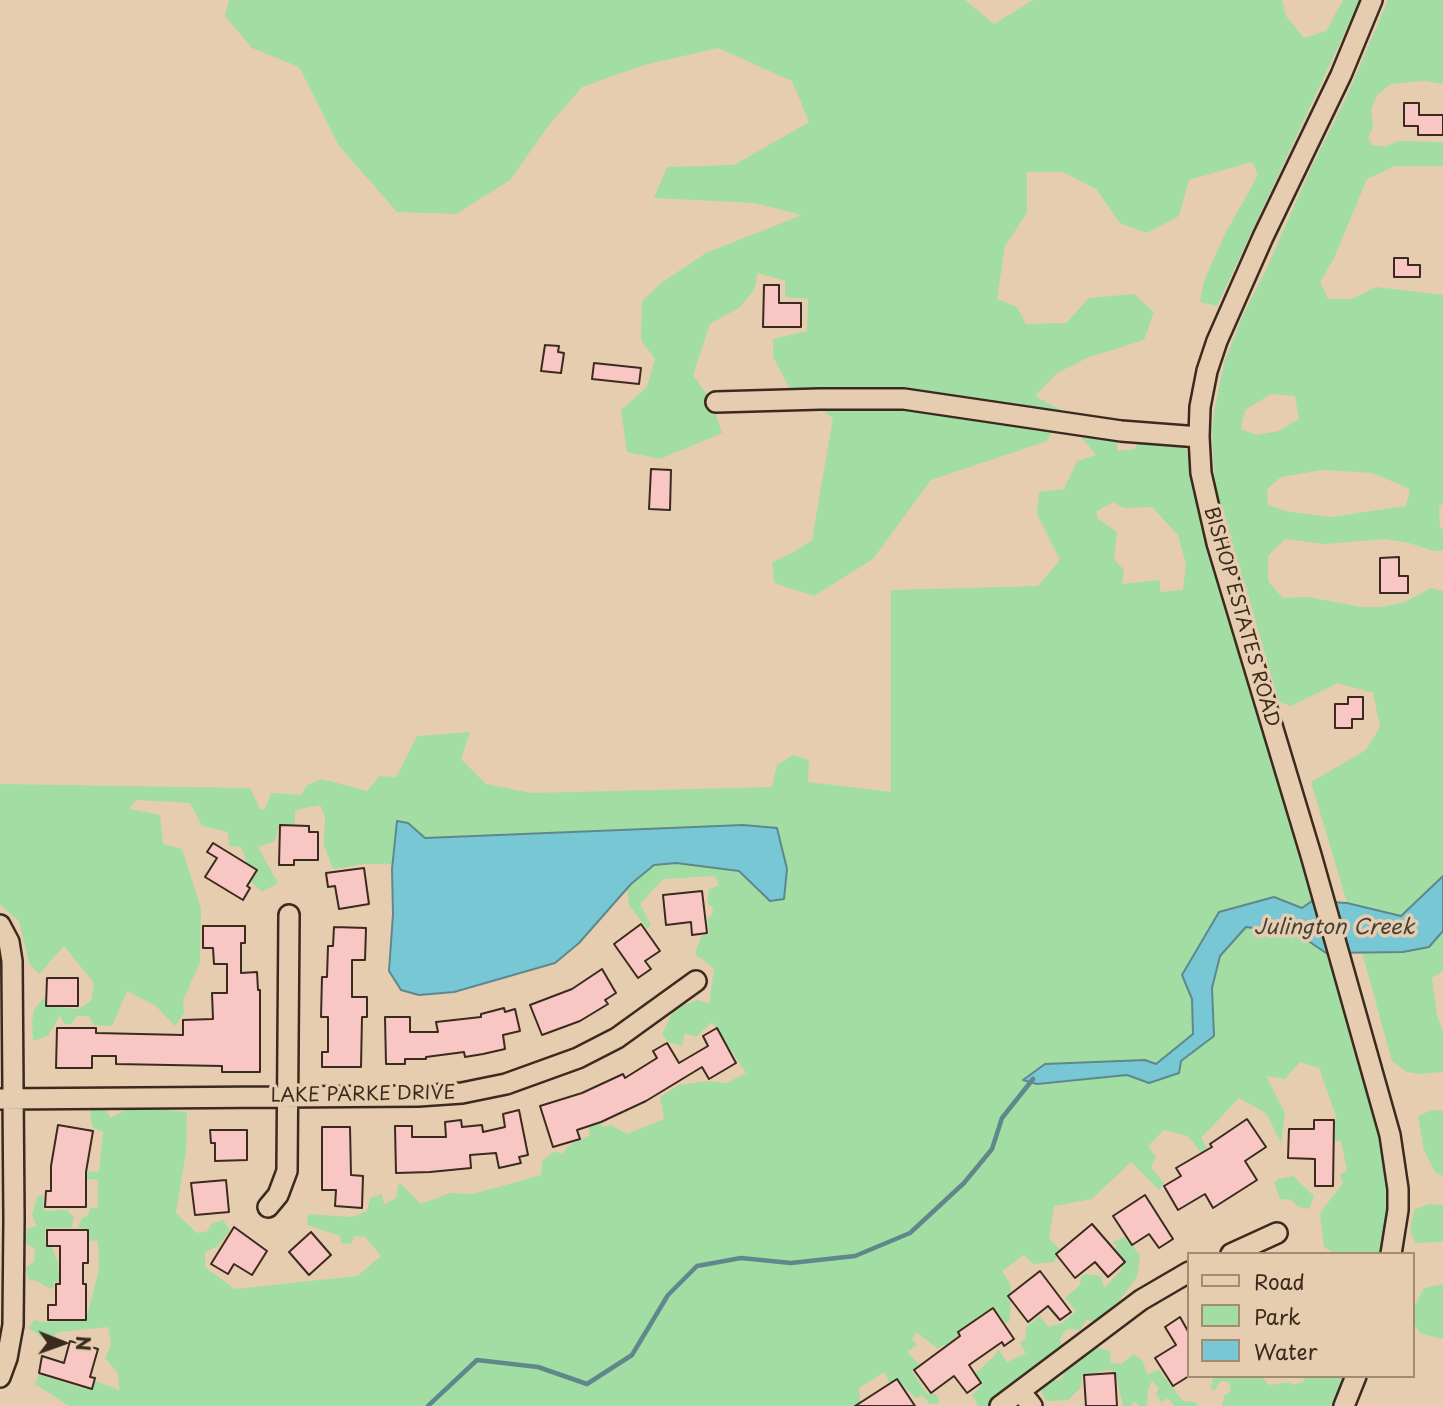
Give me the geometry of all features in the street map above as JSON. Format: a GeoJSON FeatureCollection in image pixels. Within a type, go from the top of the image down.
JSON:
{"type":"FeatureCollection","features":[{"type":"Feature","properties":{"kind":"street","name":"BISHOP ESTATES ROAD"},"geometry":{"type":"LineString","coordinates":[[1372,0],[1217,341],[1207,371],[1200,407],[1199,437],[1201,473],[1217,543],[1345,972],[1390,1135],[1398,1189],[1398,1210],[1391,1252]]}},
{"type":"Feature","properties":{"kind":"street"},"geometry":{"type":"LineString","coordinates":[[716,402],[904,399],[1121,431],[1199,437]]}},
{"type":"Feature","properties":{"kind":"street"},"geometry":{"type":"LineString","coordinates":[[268,1207],[278,1195],[287,1171],[289,915]]}},
{"type":"Feature","properties":{"kind":"street"},"geometry":{"type":"LineString","coordinates":[[0,925],[9,942],[12,961],[6,1098],[7,1289],[11,1342],[0,1377]]}},
{"type":"Feature","properties":{"kind":"street","name":"LAKE PARKE DRIVE"},"geometry":{"type":"LineString","coordinates":[[6,1098],[418,1096],[462,1093],[506,1084],[578,1058],[617,1038],[696,981]]}},
{"type":"Feature","properties":{"kind":"street"},"geometry":{"type":"LineString","coordinates":[[1235,1252],[1278,1233]]}},
{"type":"Feature","properties":{"kind":"street"},"geometry":{"type":"LineString","coordinates":[[1000,1406],[1026,1399],[1141,1300],[1188,1273]]}},
{"type":"Feature","properties":{"kind":"street"},"geometry":{"type":"LineString","coordinates":[[1344,1406],[1355,1378]]}},
{"type":"Feature","properties":{"kind":"green space"},"geometry":{"type":"Polygon","coordinates":[[[229,0],[965,0],[994,24],[1033,0],[1282,0],[1286,16],[1304,38],[1326,31],[1343,0],[1360,0],[1217,306],[1200,302],[1204,281],[1224,236],[1258,175],[1252,162],[1189,180],[1179,216],[1147,233],[1120,223],[1096,189],[1063,172],[1027,172],[1027,213],[1005,246],[997,299],[1017,307],[1026,324],[1066,323],[1089,298],[1134,294],[1154,312],[1144,340],[1087,358],[1057,373],[1035,396],[1063,411],[1047,441],[931,480],[873,559],[814,596],[774,583],[772,562],[812,540],[833,418],[789,387],[773,357],[773,339],[807,331],[808,299],[785,297],[785,281],[758,273],[754,290],[740,307],[710,324],[693,375],[711,400],[722,433],[660,459],[627,452],[621,410],[647,387],[655,359],[641,340],[642,301],[661,283],[706,253],[802,215],[754,203],[654,198],[667,167],[734,165],[809,122],[792,81],[718,48],[644,65],[582,87],[549,125],[510,180],[456,214],[397,212],[339,146],[299,67],[252,48],[225,16],[229,0]]]}},
{"type":"Feature","properties":{"kind":"green space"},"geometry":{"type":"Polygon","coordinates":[[[1388,0],[1443,0],[1443,84],[1425,81],[1391,84],[1377,95],[1371,109],[1373,127],[1368,137],[1372,145],[1385,147],[1398,141],[1443,142],[1443,166],[1395,166],[1367,179],[1334,258],[1320,282],[1328,299],[1352,299],[1376,287],[1443,295],[1443,503],[1439,507],[1443,550],[1434,551],[1385,539],[1325,544],[1285,539],[1268,556],[1268,581],[1283,598],[1308,597],[1361,607],[1382,607],[1405,602],[1431,588],[1443,591],[1443,876],[1401,916],[1347,903],[1311,782],[1366,750],[1380,727],[1373,693],[1338,683],[1291,706],[1279,702],[1215,486],[1212,435],[1224,363],[1243,315],[1345,100],[1388,0]],[[1271,394],[1245,410],[1241,429],[1256,435],[1279,431],[1299,419],[1295,396],[1271,394]],[[1322,470],[1281,477],[1267,489],[1268,505],[1290,512],[1331,517],[1406,506],[1410,489],[1372,473],[1322,470]]]}},
{"type":"Feature","properties":{"kind":"green space"},"geometry":{"type":"Polygon","coordinates":[[[1072,426],[1117,434],[1117,451],[1135,449],[1140,438],[1184,446],[1192,463],[1198,509],[1312,901],[1302,908],[1274,897],[1182,975],[1192,999],[1193,1034],[1156,1064],[1145,1060],[1046,1064],[1037,1084],[1127,1075],[1149,1083],[1214,1036],[1212,988],[1220,956],[1246,927],[1298,934],[1326,953],[1377,1109],[1391,1209],[1383,1252],[1332,1252],[1324,1247],[1320,1213],[1343,1183],[1340,1175],[1347,1170],[1341,1141],[1333,1141],[1337,1119],[1319,1068],[1300,1062],[1285,1079],[1266,1076],[1285,1113],[1281,1143],[1266,1113],[1239,1098],[1201,1138],[1211,1155],[1207,1160],[1188,1136],[1164,1130],[1148,1146],[1156,1157],[1151,1167],[1164,1183],[1159,1190],[1131,1162],[1092,1199],[1054,1206],[1049,1239],[1060,1249],[1054,1262],[1033,1264],[1024,1255],[1002,1271],[1011,1285],[1010,1320],[1006,1324],[993,1308],[958,1335],[973,1359],[943,1345],[938,1349],[916,1332],[912,1339],[917,1345],[907,1352],[920,1365],[912,1371],[927,1394],[936,1394],[940,1403],[930,1404],[922,1395],[916,1398],[904,1387],[899,1389],[893,1381],[889,1383],[885,1372],[859,1388],[861,1406],[69,1406],[35,1384],[39,1374],[85,1389],[92,1380],[119,1390],[118,1373],[105,1358],[111,1345],[108,1327],[60,1332],[45,1340],[29,1328],[34,1320],[86,1320],[99,1269],[98,1241],[85,1240],[84,1229],[78,1228],[90,1208],[98,1208],[98,1180],[54,1175],[54,1169],[99,1172],[103,1132],[92,1127],[90,1108],[106,1109],[110,1118],[132,1107],[187,1112],[186,1152],[176,1213],[197,1233],[208,1231],[211,1224],[223,1220],[230,1230],[218,1246],[205,1252],[205,1267],[235,1289],[357,1276],[381,1256],[365,1237],[355,1236],[351,1244],[341,1243],[340,1236],[307,1225],[308,1214],[352,1217],[367,1211],[370,1198],[382,1194],[384,1204],[396,1198],[399,1182],[421,1204],[450,1193],[473,1194],[541,1175],[542,1161],[555,1151],[562,1154],[569,1145],[590,1135],[587,1121],[599,1122],[603,1127],[611,1125],[627,1134],[664,1119],[660,1097],[679,1085],[707,1081],[727,1083],[746,1073],[712,1022],[696,1037],[685,1033],[682,1046],[668,1042],[662,1035],[674,1009],[698,1000],[709,1004],[714,968],[695,954],[701,936],[709,934],[707,918],[712,915],[713,909],[707,902],[709,889],[719,885],[715,876],[663,879],[640,904],[651,925],[647,929],[629,905],[627,889],[641,874],[654,865],[676,863],[739,871],[770,901],[784,899],[743,825],[424,838],[408,823],[398,821],[392,864],[365,864],[333,869],[324,845],[325,816],[320,805],[295,810],[295,825],[279,824],[275,841],[258,847],[278,883],[262,892],[250,881],[257,872],[247,863],[241,847],[229,846],[228,832],[202,826],[190,803],[136,800],[129,809],[160,815],[163,844],[182,849],[201,908],[200,962],[183,1001],[184,1013],[175,1026],[156,1006],[127,991],[112,1026],[94,1025],[89,1016],[77,1016],[71,1024],[64,1024],[60,1015],[48,1036],[33,1041],[34,1010],[44,997],[46,1006],[78,1009],[91,1001],[94,983],[64,946],[39,974],[29,963],[19,921],[0,905],[0,784],[250,788],[260,809],[265,809],[271,793],[301,795],[307,785],[322,779],[367,791],[379,776],[396,777],[417,736],[470,732],[461,759],[486,784],[532,793],[772,787],[777,765],[793,755],[809,760],[808,782],[891,792],[891,590],[1038,586],[1060,560],[1037,514],[1039,492],[1064,489],[1077,461],[1096,455],[1072,426]],[[1113,502],[1097,511],[1097,518],[1117,532],[1114,559],[1124,570],[1122,584],[1160,580],[1160,592],[1183,590],[1186,564],[1178,535],[1152,507],[1124,508],[1113,502]]]}},
{"type":"Feature","properties":{"kind":"green space"},"geometry":{"type":"Polygon","coordinates":[[[1443,931],[1443,971],[1432,978],[1437,1016],[1443,1031],[1443,1072],[1407,1072],[1392,1061],[1362,953],[1403,952],[1429,947],[1443,931]]]}},
{"type":"Feature","properties":{"kind":"green space"},"geometry":{"type":"Polygon","coordinates":[[[1432,1110],[1443,1111],[1443,1176],[1435,1172],[1424,1151],[1418,1116],[1432,1110]]]}},
{"type":"Feature","properties":{"kind":"green space"},"geometry":{"type":"Polygon","coordinates":[[[1293,1176],[1314,1196],[1309,1209],[1299,1207],[1291,1200],[1280,1199],[1274,1183],[1278,1179],[1293,1176]]]}},
{"type":"Feature","properties":{"kind":"green space"},"geometry":{"type":"Polygon","coordinates":[[[43,1194],[44,1211],[67,1210],[74,1217],[71,1228],[45,1228],[45,1245],[52,1248],[58,1262],[58,1271],[77,1273],[54,1282],[54,1287],[50,1289],[35,1280],[29,1281],[26,1267],[34,1262],[35,1249],[26,1243],[27,1228],[37,1226],[32,1215],[37,1198],[43,1194]]]}},
{"type":"Feature","properties":{"kind":"green space"},"geometry":{"type":"Polygon","coordinates":[[[1429,1204],[1443,1205],[1443,1242],[1415,1243],[1410,1230],[1414,1210],[1429,1204]]]}},
{"type":"Feature","properties":{"kind":"green space"},"geometry":{"type":"Polygon","coordinates":[[[1125,1237],[1140,1255],[1137,1277],[1116,1305],[1098,1322],[1086,1320],[1080,1330],[1067,1329],[1059,1340],[1064,1346],[988,1406],[978,1406],[972,1395],[982,1385],[975,1374],[998,1349],[1007,1362],[1026,1353],[1020,1343],[1026,1338],[1026,1327],[1040,1316],[1048,1327],[1062,1323],[1076,1311],[1065,1298],[1080,1285],[1081,1277],[1087,1274],[1101,1276],[1104,1288],[1121,1270],[1122,1264],[1113,1254],[1117,1246],[1112,1242],[1125,1237]]]}},
{"type":"Feature","properties":{"kind":"green space"},"geometry":{"type":"Polygon","coordinates":[[[1443,1284],[1443,1339],[1421,1334],[1415,1325],[1415,1305],[1424,1288],[1443,1284]]]}},
{"type":"Feature","properties":{"kind":"green space"},"geometry":{"type":"Polygon","coordinates":[[[1096,1347],[1110,1351],[1111,1363],[1121,1364],[1134,1354],[1143,1361],[1147,1374],[1159,1370],[1183,1401],[1195,1402],[1198,1406],[1174,1406],[1168,1398],[1162,1402],[1156,1394],[1159,1388],[1152,1381],[1148,1389],[1147,1406],[1139,1406],[1134,1401],[1131,1406],[1123,1406],[1115,1371],[1106,1370],[1082,1376],[1081,1387],[1068,1400],[1046,1401],[1041,1391],[1049,1381],[1062,1379],[1066,1365],[1096,1347]]]}},
{"type":"Feature","properties":{"kind":"green space"},"geometry":{"type":"Polygon","coordinates":[[[1213,1378],[1263,1378],[1269,1385],[1290,1382],[1292,1385],[1303,1382],[1304,1378],[1348,1378],[1337,1406],[1222,1406],[1224,1396],[1231,1391],[1229,1382],[1221,1381],[1215,1390],[1210,1389],[1213,1378]]]}},
{"type":"Feature","properties":{"kind":"water"},"geometry":{"type":"Polygon","coordinates":[[[397,821],[408,823],[425,838],[743,825],[777,828],[787,869],[784,899],[770,901],[739,871],[676,863],[654,865],[631,884],[579,943],[555,963],[454,992],[419,995],[401,990],[389,971],[393,914],[392,869],[397,821]]]}},
{"type":"Feature","properties":{"kind":"water","name":"Julington Creek"},"geometry":{"type":"Polygon","coordinates":[[[1443,876],[1443,931],[1429,947],[1403,952],[1326,953],[1298,934],[1246,927],[1220,956],[1212,988],[1214,1036],[1181,1061],[1179,1073],[1149,1083],[1127,1075],[1037,1084],[1023,1080],[1045,1064],[1145,1060],[1156,1064],[1193,1034],[1192,999],[1182,975],[1219,912],[1274,897],[1302,908],[1312,901],[1347,903],[1401,916],[1443,876]]]}},
{"type":"Feature","properties":{"kind":"building"},"geometry":{"type":"Polygon","coordinates":[[[1404,103],[1419,103],[1419,115],[1443,115],[1443,135],[1418,135],[1418,126],[1404,126],[1404,103]]]}},
{"type":"Feature","properties":{"kind":"building"},"geometry":{"type":"Polygon","coordinates":[[[1394,258],[1408,258],[1408,265],[1420,265],[1420,277],[1394,277],[1394,258]]]}},
{"type":"Feature","properties":{"kind":"building"},"geometry":{"type":"Polygon","coordinates":[[[764,285],[779,285],[779,303],[801,303],[801,327],[763,327],[764,285]]]}},
{"type":"Feature","properties":{"kind":"building"},"geometry":{"type":"Polygon","coordinates":[[[545,345],[559,346],[558,352],[564,353],[561,373],[541,371],[545,345]]]}},
{"type":"Feature","properties":{"kind":"building"},"geometry":{"type":"Polygon","coordinates":[[[594,363],[641,368],[639,384],[592,379],[594,363]]]}},
{"type":"Feature","properties":{"kind":"building"},"geometry":{"type":"Polygon","coordinates":[[[651,469],[671,470],[670,510],[649,509],[651,469]]]}},
{"type":"Feature","properties":{"kind":"building"},"geometry":{"type":"Polygon","coordinates":[[[1399,557],[1399,576],[1408,576],[1408,593],[1380,593],[1380,558],[1399,557]]]}},
{"type":"Feature","properties":{"kind":"building"},"geometry":{"type":"Polygon","coordinates":[[[1348,697],[1363,697],[1363,719],[1352,719],[1352,728],[1335,728],[1335,704],[1348,704],[1348,697]]]}},
{"type":"Feature","properties":{"kind":"building"},"geometry":{"type":"Polygon","coordinates":[[[280,825],[309,826],[309,832],[318,832],[318,860],[294,860],[294,865],[279,865],[280,825]]]}},
{"type":"Feature","properties":{"kind":"building"},"geometry":{"type":"Polygon","coordinates":[[[213,843],[257,870],[247,886],[250,888],[243,900],[205,877],[217,858],[207,852],[213,843]]]}},
{"type":"Feature","properties":{"kind":"building"},"geometry":{"type":"Polygon","coordinates":[[[364,868],[369,904],[339,909],[335,886],[328,887],[326,873],[364,868]]]}},
{"type":"Feature","properties":{"kind":"building"},"geometry":{"type":"Polygon","coordinates":[[[702,891],[707,933],[692,935],[691,922],[666,925],[663,895],[702,891]]]}},
{"type":"Feature","properties":{"kind":"building"},"geometry":{"type":"Polygon","coordinates":[[[641,924],[660,951],[645,961],[651,969],[638,978],[614,944],[641,924]]]}},
{"type":"Feature","properties":{"kind":"building"},"geometry":{"type":"Polygon","coordinates":[[[203,926],[245,926],[245,943],[241,943],[241,973],[257,972],[260,990],[260,1072],[222,1072],[222,1066],[116,1064],[116,1056],[92,1056],[92,1068],[56,1068],[57,1028],[96,1028],[96,1033],[183,1035],[183,1020],[213,1019],[212,993],[227,993],[227,964],[214,964],[213,948],[203,948],[203,926]]]}},
{"type":"Feature","properties":{"kind":"building"},"geometry":{"type":"Polygon","coordinates":[[[334,927],[366,928],[365,960],[352,960],[352,997],[367,997],[367,1017],[362,1017],[361,1067],[322,1067],[322,1052],[328,1052],[328,1017],[321,1017],[322,977],[327,977],[328,946],[333,946],[334,927]]]}},
{"type":"Feature","properties":{"kind":"building"},"geometry":{"type":"Polygon","coordinates":[[[602,969],[616,993],[605,1000],[608,1004],[580,1021],[542,1035],[530,1005],[572,989],[602,969]]]}},
{"type":"Feature","properties":{"kind":"building"},"geometry":{"type":"Polygon","coordinates":[[[47,978],[78,978],[78,1006],[46,1006],[47,978]]]}},
{"type":"Feature","properties":{"kind":"building"},"geometry":{"type":"Polygon","coordinates":[[[504,1008],[505,1012],[515,1009],[520,1031],[503,1035],[505,1049],[465,1057],[464,1052],[426,1059],[405,1059],[405,1064],[386,1064],[385,1017],[410,1017],[410,1032],[438,1032],[436,1022],[481,1017],[481,1014],[504,1008]]]}},
{"type":"Feature","properties":{"kind":"building"},"geometry":{"type":"Polygon","coordinates":[[[717,1028],[736,1063],[709,1079],[702,1067],[646,1101],[577,1130],[580,1139],[553,1147],[540,1106],[582,1093],[623,1074],[625,1078],[657,1058],[653,1051],[667,1043],[679,1063],[708,1046],[703,1036],[717,1028]]]}},
{"type":"Feature","properties":{"kind":"building"},"geometry":{"type":"Polygon","coordinates":[[[519,1110],[528,1155],[519,1157],[521,1163],[499,1168],[496,1153],[470,1155],[471,1168],[396,1173],[395,1126],[412,1126],[412,1137],[446,1137],[445,1122],[461,1120],[462,1127],[482,1125],[483,1132],[505,1127],[503,1114],[519,1110]]]}},
{"type":"Feature","properties":{"kind":"building"},"geometry":{"type":"Polygon","coordinates":[[[1247,1119],[1266,1147],[1245,1161],[1257,1180],[1213,1208],[1205,1194],[1178,1210],[1164,1186],[1181,1176],[1176,1168],[1212,1147],[1210,1144],[1247,1119]]]}},
{"type":"Feature","properties":{"kind":"building"},"geometry":{"type":"Polygon","coordinates":[[[1314,1120],[1334,1120],[1333,1186],[1315,1186],[1315,1159],[1288,1158],[1289,1129],[1314,1129],[1314,1120]]]}},
{"type":"Feature","properties":{"kind":"building"},"geometry":{"type":"Polygon","coordinates":[[[58,1125],[93,1131],[86,1172],[86,1207],[45,1207],[46,1191],[51,1191],[51,1166],[58,1125]]]}},
{"type":"Feature","properties":{"kind":"building"},"geometry":{"type":"Polygon","coordinates":[[[322,1127],[350,1127],[351,1175],[363,1176],[362,1208],[335,1206],[336,1190],[322,1190],[322,1127]]]}},
{"type":"Feature","properties":{"kind":"building"},"geometry":{"type":"Polygon","coordinates":[[[210,1130],[247,1130],[247,1160],[215,1161],[215,1143],[211,1143],[210,1130]]]}},
{"type":"Feature","properties":{"kind":"building"},"geometry":{"type":"Polygon","coordinates":[[[226,1180],[229,1212],[195,1215],[191,1183],[226,1180]]]}},
{"type":"Feature","properties":{"kind":"building"},"geometry":{"type":"Polygon","coordinates":[[[1145,1195],[1173,1239],[1159,1248],[1149,1234],[1132,1245],[1113,1216],[1145,1195]]]}},
{"type":"Feature","properties":{"kind":"building"},"geometry":{"type":"Polygon","coordinates":[[[1092,1224],[1125,1262],[1108,1277],[1095,1262],[1075,1278],[1056,1254],[1092,1224]]]}},
{"type":"Feature","properties":{"kind":"building"},"geometry":{"type":"Polygon","coordinates":[[[234,1227],[267,1251],[252,1275],[234,1264],[228,1274],[211,1264],[234,1227]]]}},
{"type":"Feature","properties":{"kind":"building"},"geometry":{"type":"Polygon","coordinates":[[[47,1230],[88,1230],[88,1263],[83,1263],[86,1320],[48,1320],[48,1305],[56,1305],[56,1284],[60,1284],[60,1246],[47,1246],[47,1230]]]}},
{"type":"Feature","properties":{"kind":"building"},"geometry":{"type":"Polygon","coordinates":[[[311,1232],[331,1255],[309,1275],[289,1252],[311,1232]]]}},
{"type":"Feature","properties":{"kind":"building"},"geometry":{"type":"Polygon","coordinates":[[[1040,1271],[1071,1312],[1060,1320],[1048,1306],[1028,1322],[1008,1296],[1040,1271]]]}},
{"type":"Feature","properties":{"kind":"building"},"geometry":{"type":"Polygon","coordinates":[[[993,1308],[1014,1339],[1004,1346],[1002,1342],[969,1365],[981,1383],[967,1393],[954,1376],[931,1393],[914,1370],[960,1336],[958,1332],[993,1308]]]}},
{"type":"Feature","properties":{"kind":"building"},"geometry":{"type":"Polygon","coordinates":[[[1180,1317],[1188,1331],[1188,1377],[1173,1386],[1155,1358],[1176,1345],[1165,1327],[1180,1317]]]}},
{"type":"Feature","properties":{"kind":"building"},"geometry":{"type":"Polygon","coordinates":[[[70,1341],[98,1349],[90,1377],[95,1378],[92,1389],[39,1373],[42,1356],[64,1363],[70,1341]]]}},
{"type":"Feature","properties":{"kind":"building"},"geometry":{"type":"Polygon","coordinates":[[[1115,1373],[1117,1406],[1086,1406],[1084,1375],[1115,1373]]]}},
{"type":"Feature","properties":{"kind":"building"},"geometry":{"type":"Polygon","coordinates":[[[897,1379],[915,1406],[855,1406],[897,1379]]]}},
{"type":"Feature","properties":{"kind":"waterway"},"geometry":{"type":"LineString","coordinates":[[428,1406],[477,1360],[538,1367],[587,1384],[632,1355],[668,1295],[697,1266],[741,1258],[791,1263],[855,1256],[910,1233],[964,1183],[992,1149],[1002,1118],[1033,1079]]}}]}
